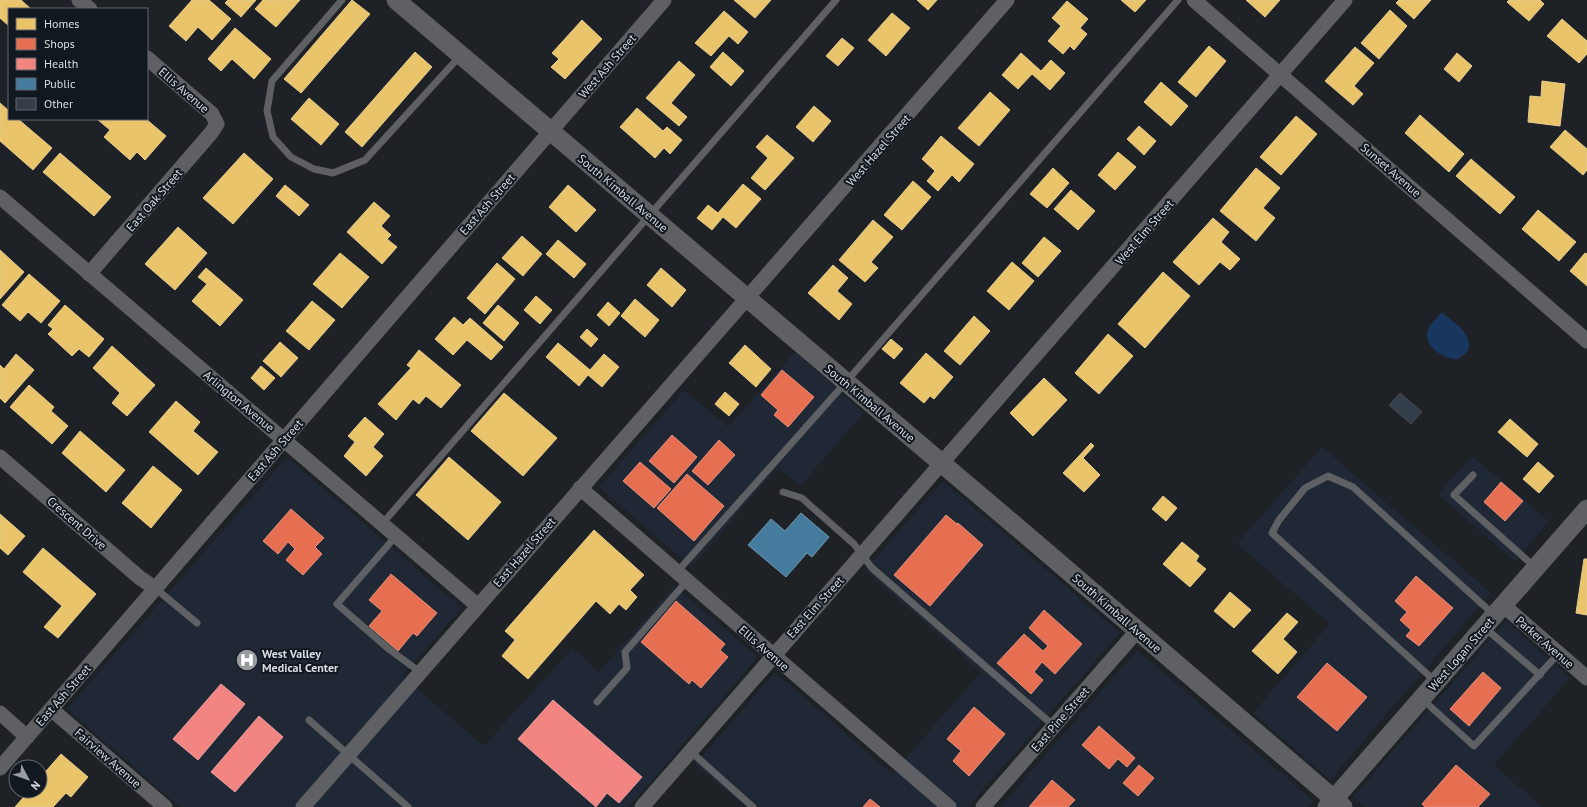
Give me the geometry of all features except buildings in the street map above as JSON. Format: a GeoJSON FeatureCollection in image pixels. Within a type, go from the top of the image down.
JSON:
{"type":"FeatureCollection","features":[{"type":"Feature","properties":{"kind":"street"},"geometry":{"type":"LineString","coordinates":[[79,0],[89,8]]}},
{"type":"Feature","properties":{"kind":"street","name":"South Kimball Avenue"},"geometry":{"type":"LineString","coordinates":[[396,0],[460,56],[942,464],[1137,631],[1335,804]]}},
{"type":"Feature","properties":{"kind":"street","name":"West Ash Street"},"geometry":{"type":"LineString","coordinates":[[550,131],[664,0]]}},
{"type":"Feature","properties":{"kind":"street","name":"West Hazel Street"},"geometry":{"type":"LineString","coordinates":[[747,298],[1007,0]]}},
{"type":"Feature","properties":{"kind":"street","name":"Sunset Avenue"},"geometry":{"type":"LineString","coordinates":[[1194,0],[1587,341]]}},
{"type":"Feature","properties":{"kind":"street","name":"West Elm Street"},"geometry":{"type":"LineString","coordinates":[[942,464],[1345,0]]}},
{"type":"Feature","properties":{"kind":"street","name":"Ellis Avenue"},"geometry":{"type":"LineString","coordinates":[[148,59],[212,114],[217,124]]}},
{"type":"Feature","properties":{"kind":"street","name":"East Oak Street"},"geometry":{"type":"LineString","coordinates":[[89,274],[211,133],[217,124]]}},
{"type":"Feature","properties":{"kind":"street","name":"East Ash Street"},"geometry":{"type":"LineString","coordinates":[[0,768],[550,131]]}},
{"type":"Feature","properties":{"kind":"street","name":"Arlington Avenue"},"geometry":{"type":"LineString","coordinates":[[0,197],[478,606]]}},
{"type":"Feature","properties":{"kind":"street","name":"East Hazel Street"},"geometry":{"type":"LineString","coordinates":[[303,807],[747,298]]}},
{"type":"Feature","properties":{"kind":"street","name":"Crescent Drive"},"geometry":{"type":"LineString","coordinates":[[0,457],[140,578],[155,588]]}},
{"type":"Feature","properties":{"kind":"street","name":"East Elm Street"},"geometry":{"type":"LineString","coordinates":[[642,807],[773,655],[942,464]]}},
{"type":"Feature","properties":{"kind":"street","name":"Ellis Avenue"},"geometry":{"type":"LineString","coordinates":[[580,488],[949,807]]}},
{"type":"Feature","properties":{"kind":"street","name":"West Logan Street"},"geometry":{"type":"LineString","coordinates":[[1335,804],[1436,682],[1587,509]]}},
{"type":"Feature","properties":{"kind":"street","name":"Parker Avenue"},"geometry":{"type":"LineString","coordinates":[[1494,616],[1559,654],[1587,678]]}},
{"type":"Feature","properties":{"kind":"street","name":"East Pine Street"},"geometry":{"type":"LineString","coordinates":[[983,807],[1137,631]]}},
{"type":"Feature","properties":{"kind":"street","name":"Fairview Avenue"},"geometry":{"type":"LineString","coordinates":[[51,709],[165,807]]}},
{"type":"Feature","properties":{"kind":"street"},"geometry":{"type":"LineString","coordinates":[[0,713],[27,737]]}},
{"type":"Feature","properties":{"kind":"lane"},"geometry":{"type":"LineString","coordinates":[[342,0],[272,81],[267,111],[273,136],[291,157],[314,169],[333,173],[366,160],[460,56]]}},
{"type":"Feature","properties":{"kind":"lane"},"geometry":{"type":"LineString","coordinates":[[382,524],[648,214],[836,0]]}},
{"type":"Feature","properties":{"kind":"lane"},"geometry":{"type":"LineString","coordinates":[[597,702],[627,668],[625,652],[682,576],[846,382],[1178,0]]}},
{"type":"Feature","properties":{"kind":"lane"},"geometry":{"type":"LineString","coordinates":[[1473,475],[1454,495],[1536,568]]}},
{"type":"Feature","properties":{"kind":"lane"},"geometry":{"type":"LineString","coordinates":[[1436,682],[1272,533],[1279,520],[1305,488],[1328,476],[1353,488],[1494,616],[1540,674]]}},
{"type":"Feature","properties":{"kind":"lane"},"geometry":{"type":"LineString","coordinates":[[784,492],[802,498],[854,544],[872,568],[1054,726]]}},
{"type":"Feature","properties":{"kind":"lane"},"geometry":{"type":"LineString","coordinates":[[396,536],[337,604],[390,650],[420,672]]}},
{"type":"Feature","properties":{"kind":"lane"},"geometry":{"type":"LineString","coordinates":[[155,588],[197,623]]}},
{"type":"Feature","properties":{"kind":"lane"},"geometry":{"type":"LineString","coordinates":[[1422,699],[1474,746],[1559,654]]}},
{"type":"Feature","properties":{"kind":"lane"},"geometry":{"type":"LineString","coordinates":[[309,720],[408,807]]}},
{"type":"Feature","properties":{"kind":"lane"},"geometry":{"type":"LineString","coordinates":[[690,752],[754,807]]}},
{"type":"Feature","properties":{"kind":"shaded area"},"geometry":{"type":"Polygon","coordinates":[[[1442,312],[1462,329],[1468,339],[1468,351],[1458,359],[1453,359],[1442,355],[1429,344],[1427,333],[1429,327],[1442,312]]]}},
{"type":"Feature","properties":{"kind":"shaded area"},"geometry":{"type":"Polygon","coordinates":[[[795,352],[864,413],[800,486],[778,467],[691,567],[599,487],[684,390],[728,427],[795,352]]]}},
{"type":"Feature","properties":{"kind":"shaded area"},"geometry":{"type":"Polygon","coordinates":[[[1322,447],[1491,593],[1330,780],[1253,713],[1330,624],[1237,544],[1322,447]]]}},
{"type":"Feature","properties":{"kind":"shaded area"},"geometry":{"type":"Polygon","coordinates":[[[1472,456],[1549,521],[1515,562],[1438,494],[1472,456]]]}},
{"type":"Feature","properties":{"kind":"shaded area","name":"West Valley Medical Center"},"geometry":{"type":"Polygon","coordinates":[[[287,457],[462,608],[402,676],[484,746],[572,648],[599,672],[674,586],[758,657],[629,807],[180,807],[67,709],[287,457]]]}},
{"type":"Feature","properties":{"kind":"shaded area"},"geometry":{"type":"Polygon","coordinates":[[[943,481],[1120,633],[968,807],[746,807],[695,764],[775,672],[892,774],[981,672],[865,570],[943,481]]]}},
{"type":"Feature","properties":{"kind":"shaded area"},"geometry":{"type":"Polygon","coordinates":[[[1506,621],[1570,678],[1494,765],[1542,807],[1364,807],[1353,797],[1506,621]]]}},
{"type":"Feature","properties":{"kind":"shaded area"},"geometry":{"type":"Polygon","coordinates":[[[1137,650],[1314,801],[1309,807],[1000,807],[1137,650]]]}},
{"type":"Feature","properties":{"kind":"place","name":"West Valley Medical Center"},"geometry":{"type":"Point","coordinates":[247,660]}}]}
